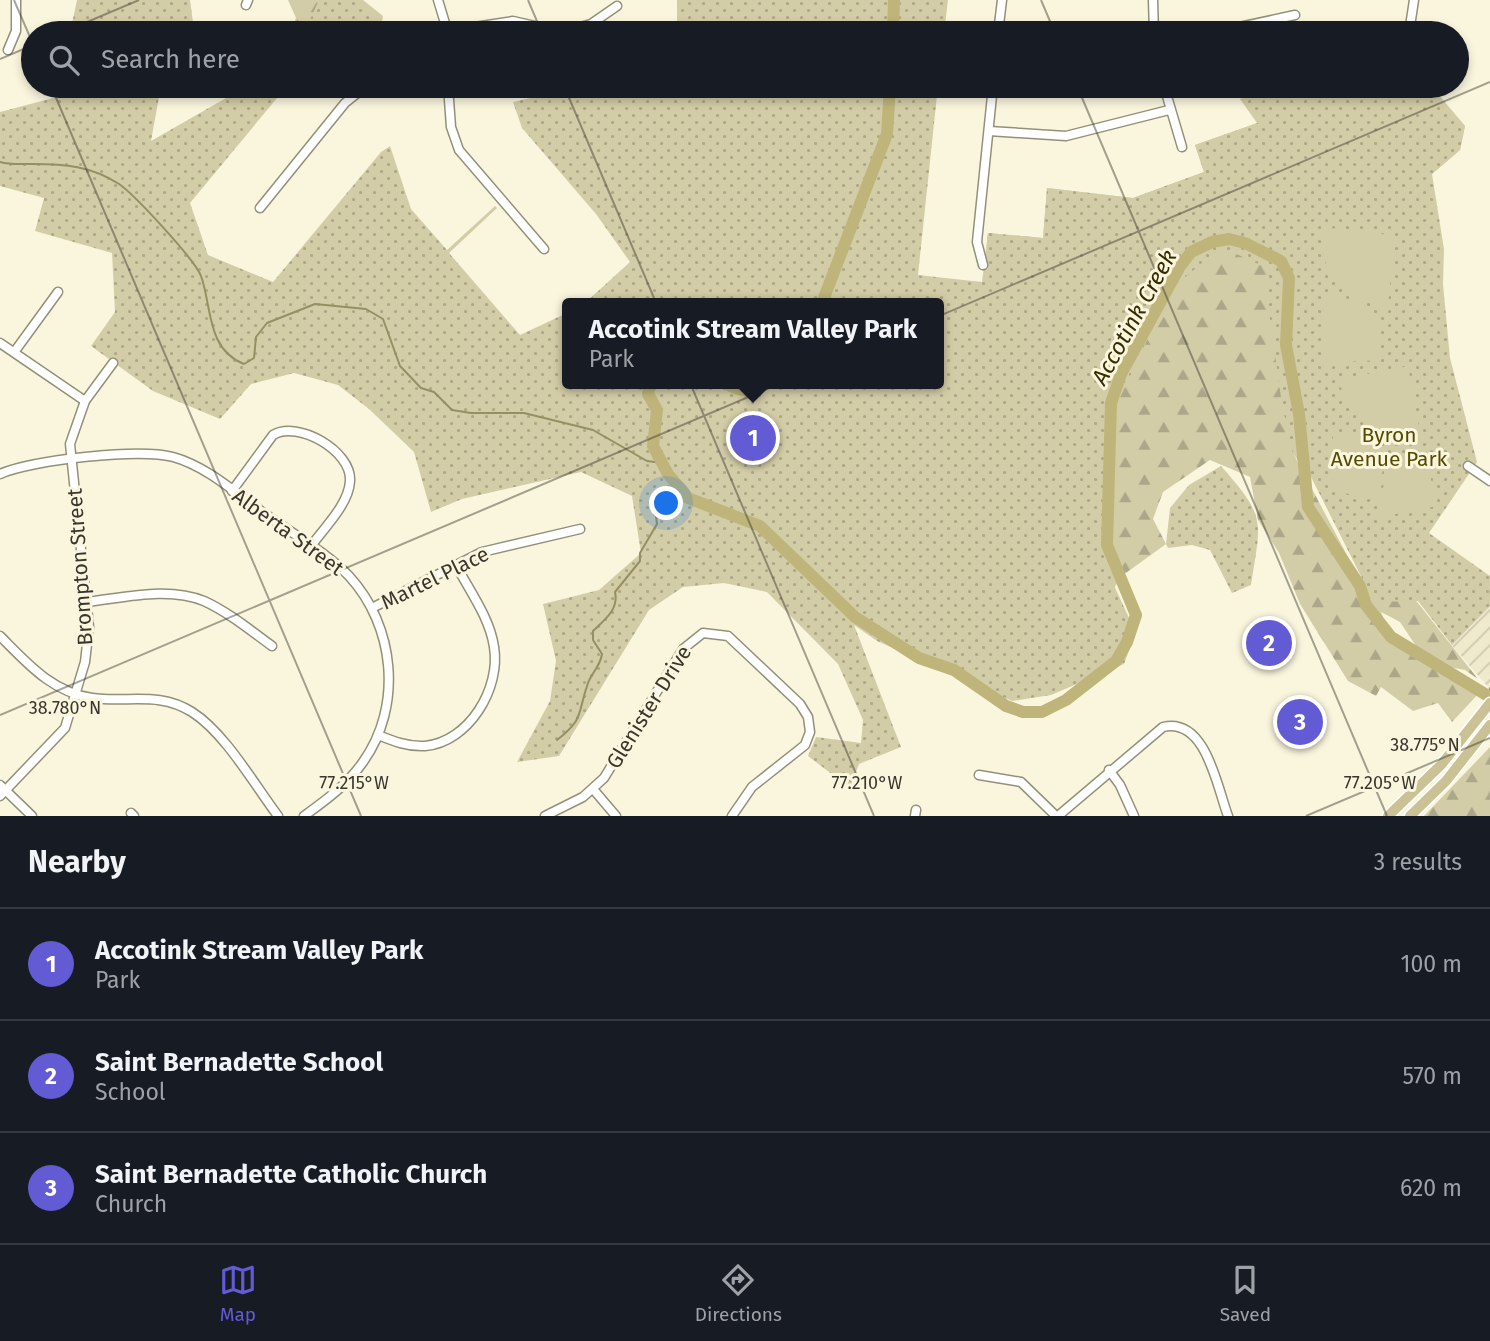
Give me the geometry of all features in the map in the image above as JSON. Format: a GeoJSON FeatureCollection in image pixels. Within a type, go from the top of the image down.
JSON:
{"type":"FeatureCollection","features":[{"type":"Feature","properties":{"kind":"main road"},"geometry":{"type":"LineString","coordinates":[[1388,816],[1441,765],[1490,703]]}},
{"type":"Feature","properties":{"kind":"main road"},"geometry":{"type":"LineString","coordinates":[[1410,816],[1446,781],[1489,726]]}},
{"type":"Feature","properties":{"kind":"street"},"geometry":{"type":"LineString","coordinates":[[8,50],[16,31],[16,0]]}},
{"type":"Feature","properties":{"kind":"street"},"geometry":{"type":"LineString","coordinates":[[438,0],[445,21]]}},
{"type":"Feature","properties":{"kind":"street"},"geometry":{"type":"LineString","coordinates":[[999,21],[1002,0]]}},
{"type":"Feature","properties":{"kind":"street"},"geometry":{"type":"LineString","coordinates":[[1153,0],[1154,21]]}},
{"type":"Feature","properties":{"kind":"street"},"geometry":{"type":"LineString","coordinates":[[1411,21],[1414,0]]}},
{"type":"Feature","properties":{"kind":"street"},"geometry":{"type":"LineString","coordinates":[[595,21],[617,6]]}},
{"type":"Feature","properties":{"kind":"street"},"geometry":{"type":"LineString","coordinates":[[1267,21],[1295,15]]}},
{"type":"Feature","properties":{"kind":"street"},"geometry":{"type":"LineString","coordinates":[[260,208],[351,98]]}},
{"type":"Feature","properties":{"kind":"street"},"geometry":{"type":"LineString","coordinates":[[449,98],[451,127],[459,150],[544,249]]}},
{"type":"Feature","properties":{"kind":"street"},"geometry":{"type":"LineString","coordinates":[[983,265],[977,242],[992,98]]}},
{"type":"Feature","properties":{"kind":"street"},"geometry":{"type":"LineString","coordinates":[[1166,98],[1182,147]]}},
{"type":"Feature","properties":{"kind":"street"},"geometry":{"type":"LineString","coordinates":[[989,131],[1066,136],[1169,110]]}},
{"type":"Feature","properties":{"kind":"street"},"geometry":{"type":"LineString","coordinates":[[15,351],[58,292]]}},
{"type":"Feature","properties":{"kind":"street"},"geometry":{"type":"LineString","coordinates":[[0,342],[85,401]]}},
{"type":"Feature","properties":{"kind":"street","name":"Brompton Street"},"geometry":{"type":"LineString","coordinates":[[2,791],[59,737],[68,721],[89,644],[71,460],[71,435],[85,401],[113,363]]}},
{"type":"Feature","properties":{"kind":"street"},"geometry":{"type":"LineString","coordinates":[[232,491],[273,435],[296,429],[314,437],[341,456],[349,470],[350,481],[346,495],[311,546]]}},
{"type":"Feature","properties":{"kind":"street","name":"Alberta Street"},"geometry":{"type":"LineString","coordinates":[[0,474],[19,467],[71,460],[138,453],[164,455],[190,463],[311,546],[348,575],[372,608],[384,641],[389,672],[387,702],[378,735],[348,781],[304,816]]}},
{"type":"Feature","properties":{"kind":"street"},"geometry":{"type":"LineString","coordinates":[[1468,466],[1490,481]]}},
{"type":"Feature","properties":{"kind":"street","name":"Martel Place"},"geometry":{"type":"LineString","coordinates":[[372,608],[491,550],[580,529]]}},
{"type":"Feature","properties":{"kind":"street"},"geometry":{"type":"LineString","coordinates":[[378,735],[412,746],[442,742],[467,725],[487,694],[495,667],[493,642],[456,565]]}},
{"type":"Feature","properties":{"kind":"street"},"geometry":{"type":"LineString","coordinates":[[86,602],[157,594],[189,596],[216,607],[272,646]]}},
{"type":"Feature","properties":{"kind":"street","name":"Glenister Drive"},"geometry":{"type":"LineString","coordinates":[[545,816],[593,789],[615,764],[683,649],[697,635],[721,633],[735,642],[800,704],[810,723],[805,744],[752,787],[732,816]]}},
{"type":"Feature","properties":{"kind":"street"},"geometry":{"type":"LineString","coordinates":[[0,636],[48,682],[94,698],[155,698],[193,712],[214,731],[278,816]]}},
{"type":"Feature","properties":{"kind":"street"},"geometry":{"type":"LineString","coordinates":[[979,775],[1021,782],[1057,816],[1163,727],[1179,727],[1189,731],[1200,743],[1228,816]]}},
{"type":"Feature","properties":{"kind":"street"},"geometry":{"type":"LineString","coordinates":[[1109,770],[1120,785],[1134,816]]}},
{"type":"Feature","properties":{"kind":"street"},"geometry":{"type":"LineString","coordinates":[[593,789],[616,816]]}},
{"type":"Feature","properties":{"kind":"street"},"geometry":{"type":"LineString","coordinates":[[2,791],[32,816]]}},
{"type":"Feature","properties":{"kind":"shaded area"},"geometry":{"type":"Polygon","coordinates":[[[1490,601],[1490,685],[1488,687],[1449,642],[1490,601]]]}},
{"type":"Feature","properties":{"kind":"green space"},"geometry":{"type":"Polygon","coordinates":[[[77,0],[190,0],[193,21],[73,21],[77,0]]]}},
{"type":"Feature","properties":{"kind":"green space"},"geometry":{"type":"Polygon","coordinates":[[[288,0],[363,0],[383,16],[382,21],[295,21],[296,18],[288,0]]]}},
{"type":"Feature","properties":{"kind":"green space"},"geometry":{"type":"Polygon","coordinates":[[[319,0],[357,0],[378,21],[309,21],[319,0]]]}},
{"type":"Feature","properties":{"kind":"green space"},"geometry":{"type":"Polygon","coordinates":[[[677,0],[948,0],[945,21],[677,21],[677,0]]]}},
{"type":"Feature","properties":{"kind":"green space","name":"Byron Avenue Park"},"geometry":{"type":"Polygon","coordinates":[[[53,98],[159,98],[151,141],[226,98],[277,98],[190,203],[208,255],[273,282],[381,152],[390,146],[411,209],[447,250],[495,206],[497,208],[449,253],[520,335],[562,315],[562,389],[944,389],[944,298],[590,298],[630,262],[596,214],[522,128],[513,102],[531,98],[937,98],[918,275],[982,282],[988,233],[1043,238],[1047,188],[1133,198],[1204,172],[1195,145],[1258,123],[1255,113],[1240,99],[1441,98],[1465,126],[1460,150],[1432,174],[1444,249],[1443,284],[1450,358],[1477,462],[1429,533],[1490,576],[1490,606],[1452,645],[1418,601],[1374,602],[1310,475],[1293,454],[1282,405],[1269,311],[1269,269],[1221,247],[1171,289],[1108,423],[1102,535],[1111,579],[1136,633],[1124,664],[1051,695],[1012,701],[877,641],[854,625],[901,747],[859,764],[850,788],[808,756],[816,737],[861,743],[863,720],[838,664],[767,592],[724,583],[683,587],[649,610],[559,756],[517,762],[550,701],[556,661],[543,604],[599,590],[641,553],[632,496],[581,472],[462,499],[431,512],[414,452],[369,409],[338,385],[294,373],[251,384],[220,419],[153,391],[91,346],[115,312],[112,253],[35,231],[44,198],[0,186],[0,112],[53,98]]]}},
{"type":"Feature","properties":{"kind":"green space"},"geometry":{"type":"Polygon","coordinates":[[[1441,98],[1465,126],[1460,150],[1432,174],[1293,453],[1357,574],[1376,599],[1414,598],[1478,679],[1465,670],[1449,667],[1482,690],[1452,722],[1438,703],[1413,711],[1381,687],[1376,696],[1348,681],[1300,604],[1279,553],[1258,520],[1250,477],[1210,460],[1163,492],[1153,519],[1166,544],[1119,578],[1082,661],[723,389],[944,389],[944,298],[931,298],[906,279],[983,282],[988,233],[1043,238],[1047,188],[1133,198],[1204,172],[1195,145],[1257,123],[1240,99],[1441,98]],[[1381,612],[1391,637],[1424,658],[1400,622],[1381,612]]]}},
{"type":"Feature","properties":{"kind":"green space"},"geometry":{"type":"Polygon","coordinates":[[[1322,227],[1390,235],[1394,239],[1388,307],[1357,299],[1336,283],[1324,259],[1322,227]]]}},
{"type":"Feature","properties":{"kind":"green space"},"geometry":{"type":"Polygon","coordinates":[[[1322,293],[1356,302],[1376,318],[1380,330],[1380,360],[1324,363],[1321,359],[1322,293]]]}},
{"type":"Feature","properties":{"kind":"green space"},"geometry":{"type":"Polygon","coordinates":[[[1408,366],[1421,438],[1391,440],[1368,428],[1358,418],[1338,380],[1408,366]]]}},
{"type":"Feature","properties":{"kind":"green space"},"geometry":{"type":"Polygon","coordinates":[[[1351,433],[1377,446],[1385,460],[1377,497],[1332,492],[1333,434],[1351,433]]]}},
{"type":"Feature","properties":{"kind":"green space"},"geometry":{"type":"Polygon","coordinates":[[[1426,451],[1436,506],[1381,517],[1382,493],[1389,474],[1404,459],[1426,451]]]}},
{"type":"Feature","properties":{"kind":"green space"},"geometry":{"type":"Polygon","coordinates":[[[1221,466],[1253,509],[1258,532],[1251,585],[1232,593],[1210,550],[1192,545],[1168,548],[1166,544],[1170,508],[1189,485],[1221,466]]]}},
{"type":"Feature","properties":{"kind":"green space"},"geometry":{"type":"Polygon","coordinates":[[[1490,747],[1490,816],[1424,816],[1490,747]]]}},
{"type":"Feature","properties":{"kind":"waterway","name":"Accotink Creek"},"geometry":{"type":"LineString","coordinates":[[893,21],[894,0]]}},
{"type":"Feature","properties":{"kind":"waterway","name":"Accotink Creek"},"geometry":{"type":"LineString","coordinates":[[824,298],[887,134],[889,98]]}},
{"type":"Feature","properties":{"kind":"waterway"},"geometry":{"type":"LineString","coordinates":[[0,162],[77,167],[109,178],[127,190],[188,256],[201,276],[217,337],[223,348],[244,364],[254,358],[256,337],[267,323],[315,304],[366,309],[383,319],[400,366],[421,388],[434,392],[452,410],[471,413],[524,413],[593,430],[647,461],[662,463]]}},
{"type":"Feature","properties":{"kind":"waterway","name":"Accotink Creek"},"geometry":{"type":"LineString","coordinates":[[649,389],[648,394],[657,410],[653,446],[668,474],[688,498],[760,526],[855,617],[919,658],[954,670],[1006,706],[1023,712],[1042,712],[1066,700],[1116,661],[1127,642],[1136,615],[1107,545],[1111,403],[1121,374],[1179,268],[1191,252],[1212,242],[1229,239],[1245,243],[1281,261],[1289,278],[1286,345],[1299,414],[1308,507],[1360,586],[1366,605],[1391,637],[1490,697]]}},
{"type":"Feature","properties":{"kind":"waterway","name":"Accotink Creek"},"geometry":{"type":"LineString","coordinates":[[740,389],[748,389]]}},
{"type":"Feature","properties":{"kind":"waterway"},"geometry":{"type":"LineString","coordinates":[[557,740],[566,733],[579,715],[588,683],[601,659],[602,654],[593,640],[593,631],[610,614],[615,604],[615,592],[640,561],[640,553],[657,524],[655,509],[667,492],[680,487]]}},
{"type":"Feature","properties":{"kind":"waterway"},"geometry":{"type":"LineString","coordinates":[[1488,695],[1490,688]]}},
{"type":"Feature","properties":{"kind":"place","name":"Accotink Stream Valley Park"},"geometry":{"type":"Point","coordinates":[753,438]}},
{"type":"Feature","properties":{"kind":"place","name":"Saint Bernadette School"},"geometry":{"type":"Point","coordinates":[1269,643]}},
{"type":"Feature","properties":{"kind":"place","name":"Saint Bernadette Catholic Church"},"geometry":{"type":"Point","coordinates":[1300,722]}}]}
